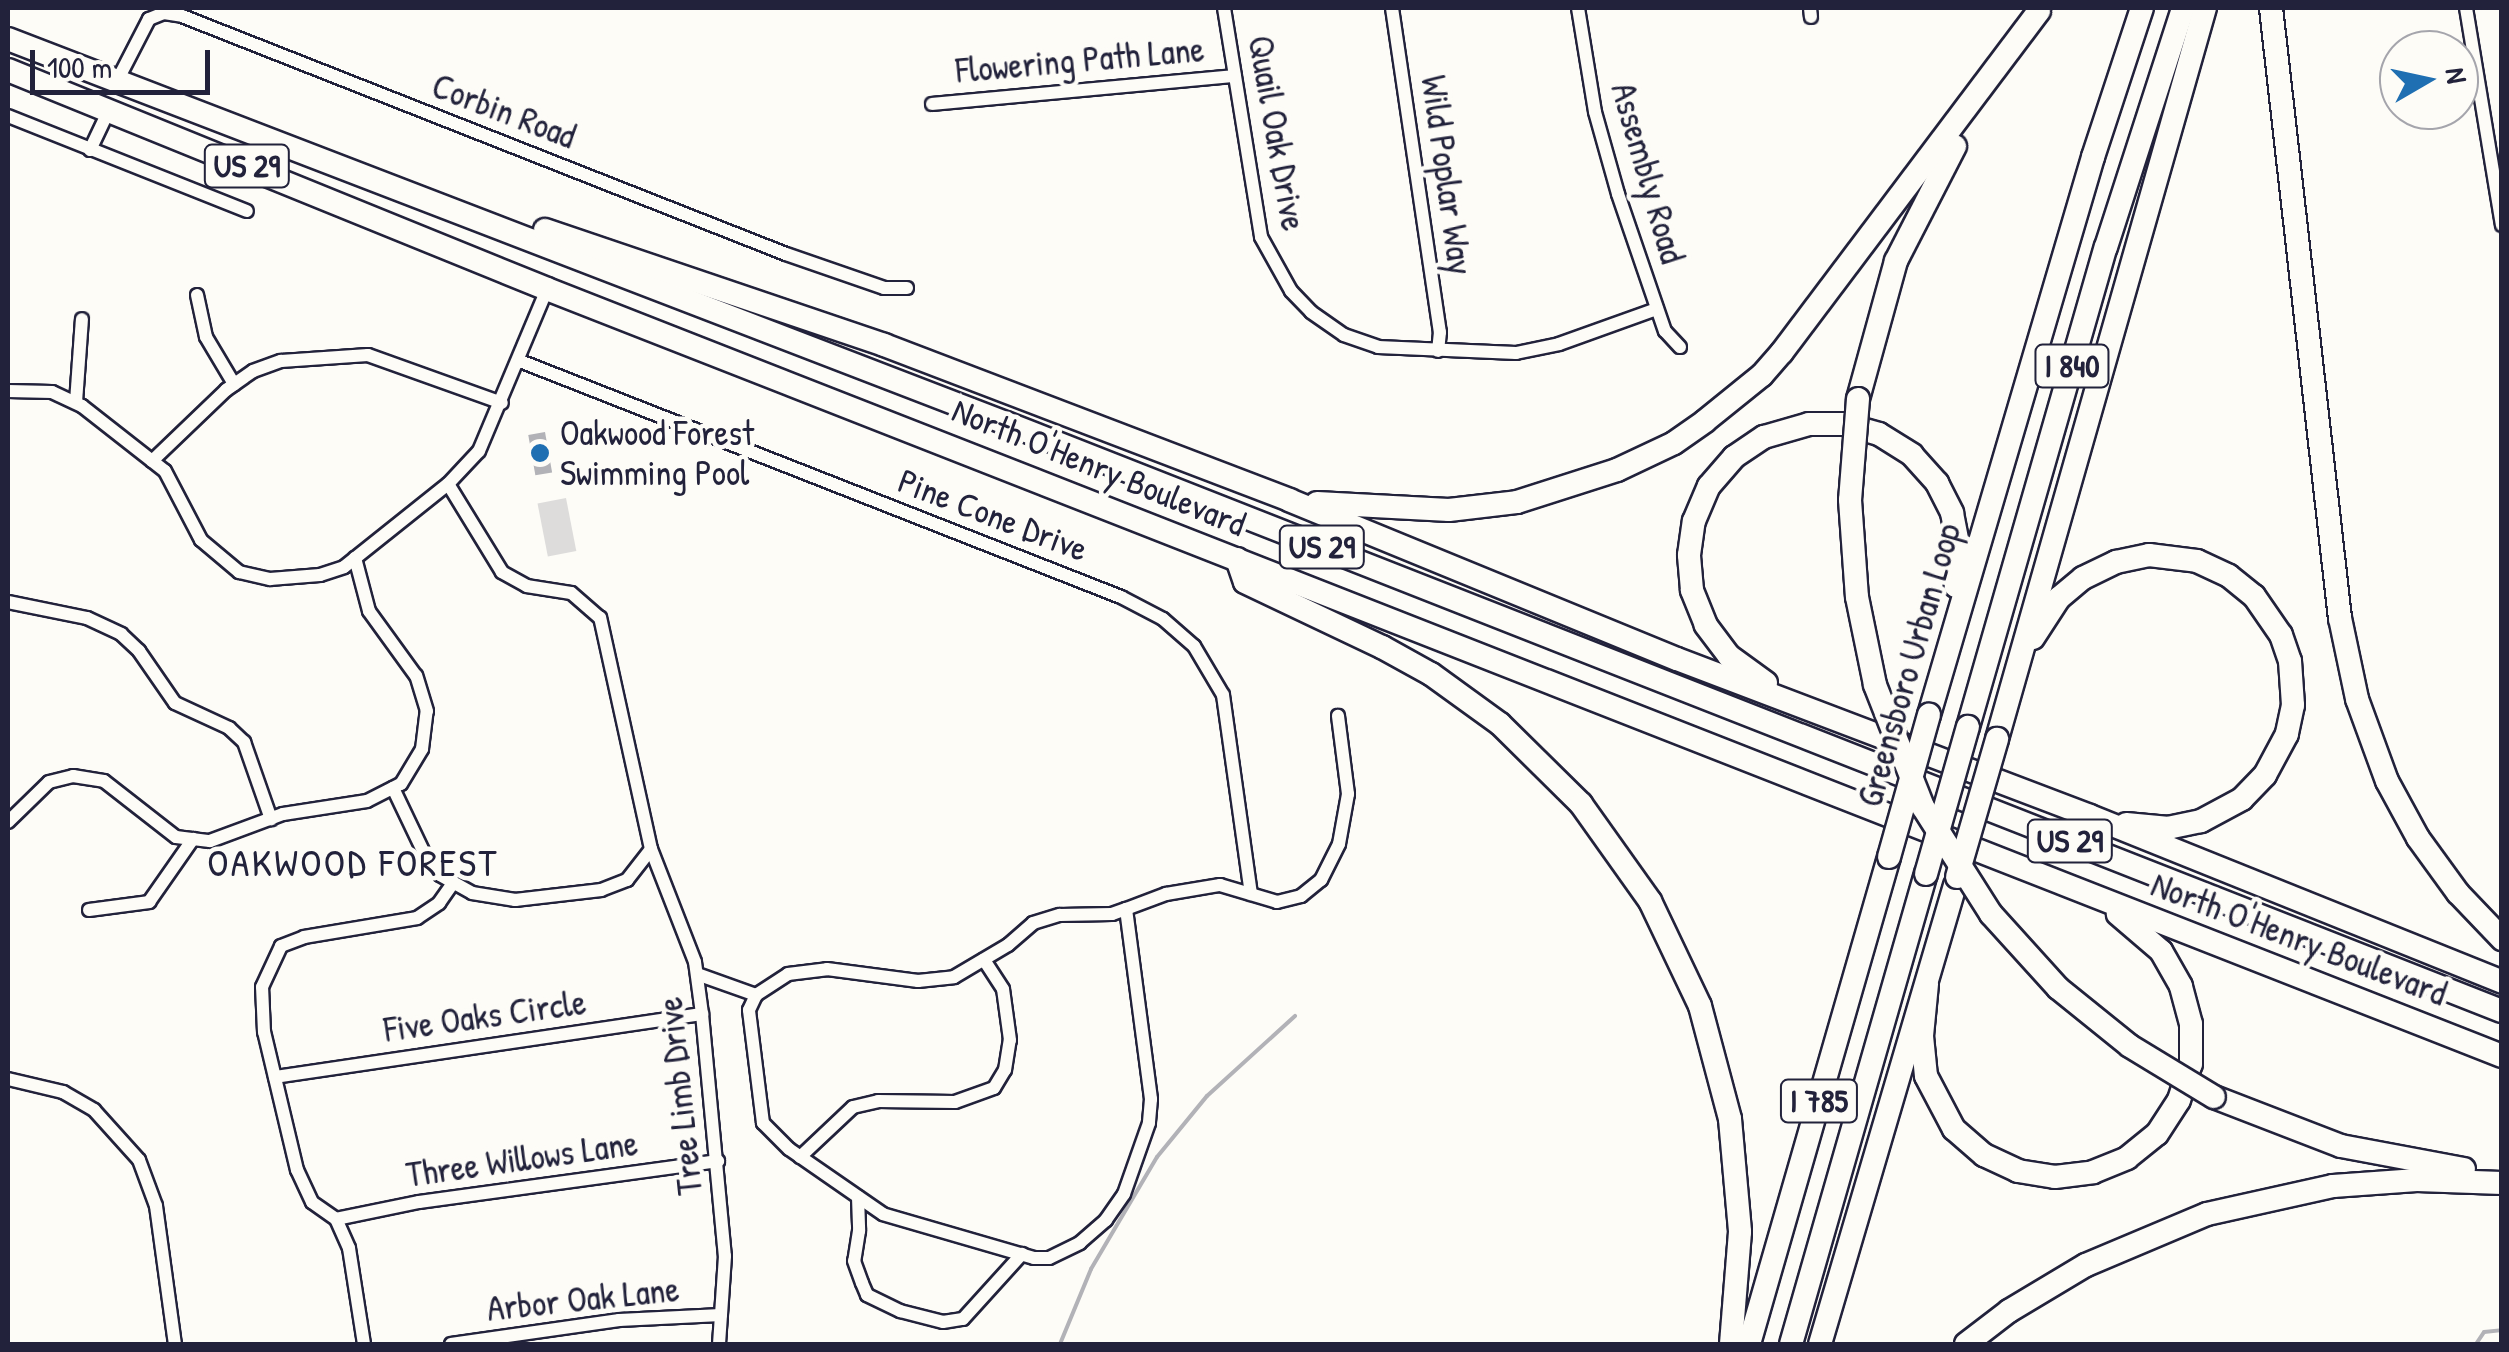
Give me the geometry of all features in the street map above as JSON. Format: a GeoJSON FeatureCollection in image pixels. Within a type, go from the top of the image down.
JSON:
{"type":"FeatureCollection","features":[{"type":"Feature","properties":{"kind":"highway","name":"Greensboro Urban Loop"},"geometry":{"type":"LineString","coordinates":[[1749,1344],[1948,644],[2142,8]]}},
{"type":"Feature","properties":{"kind":"highway","name":"I 840"},"geometry":{"type":"LineString","coordinates":[[1791,1344],[2116,216],[2182,8]]}},
{"type":"Feature","properties":{"kind":"highway"},"geometry":{"type":"LineString","coordinates":[[1820,1344],[1927,984],[2205,8]]}},
{"type":"Feature","properties":{"kind":"highway"},"geometry":{"type":"LineString","coordinates":[[2271,8],[2338,600],[2356,700],[2387,781],[2418,838],[2458,893],[2502,939]]}},
{"type":"Feature","properties":{"kind":"highway"},"geometry":{"type":"LineString","coordinates":[[2041,9],[1914,218],[1880,306],[1858,399],[1850,500],[1857,597],[1875,685],[1923,807],[1991,914],[2058,988],[2130,1046],[2214,1097],[2341,1146],[2502,1175]]}},
{"type":"Feature","properties":{"kind":"highway"},"geometry":{"type":"LineString","coordinates":[[1288,500],[1397,510],[1501,504],[1587,482],[1674,443],[1735,399],[1782,352],[2041,9]]}},
{"type":"Feature","properties":{"kind":"highway","name":"North O'Henry Boulevard"},"geometry":{"type":"LineString","coordinates":[[8,39],[2502,1011]]}},
{"type":"Feature","properties":{"kind":"highway"},"geometry":{"type":"LineString","coordinates":[[8,58],[92,88],[106,88],[116,82]]}},
{"type":"Feature","properties":{"kind":"highway","name":"North O'Henry Boulevard"},"geometry":{"type":"LineString","coordinates":[[8,70],[547,288],[2502,1056]]}},
{"type":"Feature","properties":{"kind":"highway"},"geometry":{"type":"LineString","coordinates":[[349,170],[480,208],[884,346],[1288,500],[1677,660],[1802,704],[2090,816],[2502,982]]}},
{"type":"Feature","properties":{"kind":"highway"},"geometry":{"type":"LineString","coordinates":[[1802,704],[1730,656],[1706,625],[1690,572],[1694,521],[1709,486],[1734,458],[1780,430],[1827,423],[1862,428],[1896,443],[1926,469],[1946,498],[1960,548],[1948,644]]}},
{"type":"Feature","properties":{"kind":"highway"},"geometry":{"type":"LineString","coordinates":[[2016,673],[2059,598],[2099,569],[2132,558],[2166,556],[2213,567],[2254,596],[2281,635],[2292,675],[2291,720],[2275,762],[2254,788],[2215,815],[2186,825],[2135,826],[2090,816]]}},
{"type":"Feature","properties":{"kind":"highway"},"geometry":{"type":"LineString","coordinates":[[1237,560],[1245,582],[1431,674],[1500,724],[1581,804],[1640,885],[1692,989],[1722,1081],[1739,1194],[1739,1270],[1731,1344]]}},
{"type":"Feature","properties":{"kind":"highway"},"geometry":{"type":"LineString","coordinates":[[1927,984],[1922,1036],[1926,1076],[1942,1112],[1968,1144],[2001,1164],[2038,1176],[2074,1176],[2111,1166],[2143,1147],[2169,1118],[2186,1083],[2192,1044],[2188,1005],[2172,970],[2148,937],[2100,899]]}},
{"type":"Feature","properties":{"kind":"highway"},"geometry":{"type":"LineString","coordinates":[[1966,1344],[2010,1311],[2086,1265],[2207,1214],[2334,1186],[2417,1180],[2502,1183]]}},
{"type":"Feature","properties":{"kind":"street","name":"Quail Oak Drive"},"geometry":{"type":"LineString","coordinates":[[1224,8],[1261,237],[1291,291],[1344,335],[1378,347],[1516,354],[1560,344],[1658,309]]}},
{"type":"Feature","properties":{"kind":"street","name":"Wild Poplar Way"},"geometry":{"type":"LineString","coordinates":[[1392,8],[1440,332],[1438,352]]}},
{"type":"Feature","properties":{"kind":"street","name":"Assembly Road"},"geometry":{"type":"LineString","coordinates":[[1578,8],[1606,153],[1669,338],[1680,347]]}},
{"type":"Feature","properties":{"kind":"street"},"geometry":{"type":"LineString","coordinates":[[2466,8],[2502,225]]}},
{"type":"Feature","properties":{"kind":"street","name":"Corbin Road"},"geometry":{"type":"LineString","coordinates":[[116,82],[149,19],[164,13],[182,16],[786,254],[884,288],[906,288]]}},
{"type":"Feature","properties":{"kind":"street","name":"Flowering Path Lane"},"geometry":{"type":"LineString","coordinates":[[932,104],[1235,76]]}},
{"type":"Feature","properties":{"kind":"street"},"geometry":{"type":"LineString","coordinates":[[90,150],[109,110]]}},
{"type":"Feature","properties":{"kind":"street"},"geometry":{"type":"LineString","coordinates":[[8,116],[248,211]]}},
{"type":"Feature","properties":{"kind":"street"},"geometry":{"type":"LineString","coordinates":[[8,391],[52,392],[76,402],[165,471],[202,540],[239,572],[270,579],[300,578],[344,567],[448,484],[479,451],[520,362],[547,288]]}},
{"type":"Feature","properties":{"kind":"street"},"geometry":{"type":"LineString","coordinates":[[197,296],[206,337],[234,384]]}},
{"type":"Feature","properties":{"kind":"street"},"geometry":{"type":"LineString","coordinates":[[76,402],[82,319]]}},
{"type":"Feature","properties":{"kind":"street"},"geometry":{"type":"LineString","coordinates":[[152,461],[234,384],[253,370],[282,361],[368,355],[502,403]]}},
{"type":"Feature","properties":{"kind":"street","name":"Pine Cone Drive"},"geometry":{"type":"LineString","coordinates":[[520,362],[1121,598],[1162,619],[1194,646],[1223,695],[1252,894]]}},
{"type":"Feature","properties":{"kind":"street","name":"Tree Limb Drive"},"geometry":{"type":"LineString","coordinates":[[448,484],[502,572],[527,586],[571,593],[600,618],[651,849],[679,916],[697,974],[725,1256],[719,1344]]}},
{"type":"Feature","properties":{"kind":"street"},"geometry":{"type":"LineString","coordinates":[[8,822],[49,782],[88,776],[112,786],[164,831],[192,839],[226,838],[270,819],[356,804],[393,788],[410,771],[422,748],[427,712],[416,676],[369,611],[355,558]]}},
{"type":"Feature","properties":{"kind":"street"},"geometry":{"type":"LineString","coordinates":[[8,602],[87,618],[121,634],[139,651],[175,704],[229,728],[244,742],[270,819]]}},
{"type":"Feature","properties":{"kind":"street"},"geometry":{"type":"LineString","coordinates":[[1126,909],[1152,1099],[1149,1123],[1124,1194],[1106,1220],[1080,1243],[1049,1258],[1022,1254],[882,1214],[800,1157],[763,1122],[749,1010],[756,995],[788,974],[863,970],[918,981],[954,977],[1033,924],[1060,914],[1112,914],[1166,894],[1220,885],[1277,902],[1301,896],[1321,880],[1339,844],[1348,794],[1338,716]]}},
{"type":"Feature","properties":{"kind":"street"},"geometry":{"type":"LineString","coordinates":[[393,788],[424,855],[453,884],[472,893],[515,900],[601,890],[627,880],[651,849]]}},
{"type":"Feature","properties":{"kind":"street"},"geometry":{"type":"LineString","coordinates":[[89,910],[149,902],[192,839]]}},
{"type":"Feature","properties":{"kind":"street"},"geometry":{"type":"LineString","coordinates":[[364,1344],[349,1248],[336,1219],[312,1202],[302,1186],[264,1032],[262,993],[270,962],[280,946],[315,935],[416,918],[439,904],[453,884]]}},
{"type":"Feature","properties":{"kind":"street"},"geometry":{"type":"LineString","coordinates":[[800,1157],[854,1107],[878,1101],[955,1102],[994,1088],[1006,1070],[1010,1040],[1002,989],[984,960]]}},
{"type":"Feature","properties":{"kind":"street"},"geometry":{"type":"LineString","coordinates":[[697,974],[756,995]]}},
{"type":"Feature","properties":{"kind":"street","name":"Five Oaks Circle"},"geometry":{"type":"LineString","coordinates":[[275,1077],[702,1014]]}},
{"type":"Feature","properties":{"kind":"street"},"geometry":{"type":"LineString","coordinates":[[8,1079],[63,1092],[94,1110],[139,1160],[156,1206],[176,1344]]}},
{"type":"Feature","properties":{"kind":"street","name":"Three Willows Lane"},"geometry":{"type":"LineString","coordinates":[[336,1219],[420,1202],[718,1161]]}},
{"type":"Feature","properties":{"kind":"street"},"geometry":{"type":"LineString","coordinates":[[858,1197],[860,1231],[854,1260],[858,1272],[867,1294],[900,1310],[943,1322],[963,1319],[1022,1254]]}},
{"type":"Feature","properties":{"kind":"street","name":"Arbor Oak Lane"},"geometry":{"type":"LineString","coordinates":[[451,1344],[619,1320],[722,1315]]}},
{"type":"Feature","properties":{"kind":"shaded area","name":"Oakwood Forest Swimming Pool"},"geometry":{"type":"Polygon","coordinates":[[[545,432],[552,472],[535,475],[528,435],[545,432]]]}},
{"type":"Feature","properties":{"kind":"shaded area"},"geometry":{"type":"Polygon","coordinates":[[[566,498],[576,551],[548,557],[538,504],[566,498]]]}},
{"type":"Feature","properties":{"kind":"waterway"},"geometry":{"type":"LineString","coordinates":[[1060,1344],[1091,1269],[1157,1157],[1207,1096],[1295,1016]]}},
{"type":"Feature","properties":{"kind":"waterway"},"geometry":{"type":"LineString","coordinates":[[2476,1344],[2484,1332],[2502,1330]]}},
{"type":"Feature","properties":{"kind":"place","name":"Oakwood Forest Swimming Pool"},"geometry":{"type":"Point","coordinates":[540,453]}},
{"type":"Feature","properties":{"kind":"district","name":"OAKWOOD FOREST"},"geometry":{"type":"Point","coordinates":[353,863]}}]}
